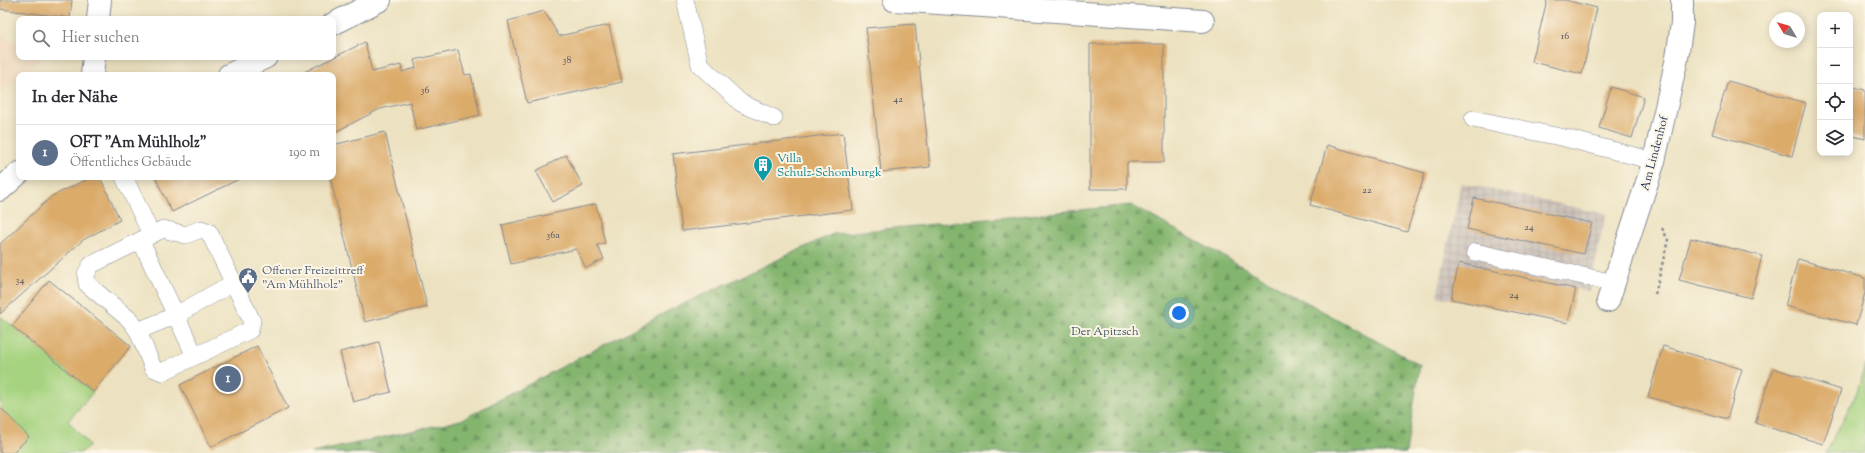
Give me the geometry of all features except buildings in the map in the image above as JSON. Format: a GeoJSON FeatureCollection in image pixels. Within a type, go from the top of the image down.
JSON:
{"type":"FeatureCollection","features":[{"type":"Feature","properties":{"kind":"street"},"geometry":{"type":"LineString","coordinates":[[98,16],[100,0]]}},
{"type":"Feature","properties":{"kind":"street"},"geometry":{"type":"LineString","coordinates":[[336,22],[380,0]]}},
{"type":"Feature","properties":{"kind":"street"},"geometry":{"type":"LineString","coordinates":[[894,0],[1203,21]]}},
{"type":"Feature","properties":{"kind":"street","name":"Am Lindenhof"},"geometry":{"type":"LineString","coordinates":[[1611,292],[1654,161],[1677,58],[1682,22],[1682,0]]}},
{"type":"Feature","properties":{"kind":"street"},"geometry":{"type":"LineString","coordinates":[[92,72],[94,60]]}},
{"type":"Feature","properties":{"kind":"street"},"geometry":{"type":"LineString","coordinates":[[235,72],[260,60]]}},
{"type":"Feature","properties":{"kind":"street"},"geometry":{"type":"LineString","coordinates":[[0,190],[16,176]]}},
{"type":"Feature","properties":{"kind":"lane"},"geometry":{"type":"LineString","coordinates":[[685,0],[700,65],[741,103],[774,118]]}},
{"type":"Feature","properties":{"kind":"lane"},"geometry":{"type":"LineString","coordinates":[[1473,119],[1565,138],[1654,161]]}},
{"type":"Feature","properties":{"kind":"lane"},"geometry":{"type":"LineString","coordinates":[[125,180],[176,315],[195,356]]}},
{"type":"Feature","properties":{"kind":"lane"},"geometry":{"type":"LineString","coordinates":[[201,229],[209,232],[233,283],[252,321],[250,330],[162,372],[153,368],[138,331],[130,320],[87,284],[86,274],[91,265],[163,230],[186,235],[201,229]]}},
{"type":"Feature","properties":{"kind":"lane"},"geometry":{"type":"LineString","coordinates":[[1475,252],[1611,292]]}},
{"type":"Feature","properties":{"kind":"lane"},"geometry":{"type":"LineString","coordinates":[[138,331],[176,315],[233,283]]}},
{"type":"Feature","properties":{"kind":"shaded area"},"geometry":{"type":"Polygon","coordinates":[[[0,34],[16,43],[16,60],[39,60],[25,72],[16,72],[16,81],[0,95],[0,34]]]}},
{"type":"Feature","properties":{"kind":"shaded area"},"geometry":{"type":"Polygon","coordinates":[[[1461,183],[1606,214],[1589,292],[1576,289],[1568,323],[1437,296],[1461,183]]]}},
{"type":"Feature","properties":{"kind":"green space","name":"Der Apitzsch"},"geometry":{"type":"Polygon","coordinates":[[[1131,205],[1420,365],[1406,453],[312,453],[461,420],[670,310],[833,234],[1131,205]]]}},
{"type":"Feature","properties":{"kind":"green space"},"geometry":{"type":"Polygon","coordinates":[[[0,316],[93,392],[68,421],[90,446],[80,453],[0,453],[0,316]]]}},
{"type":"Feature","properties":{"kind":"green space"},"geometry":{"type":"Polygon","coordinates":[[[1865,364],[1865,453],[1826,453],[1857,392],[1865,364]]]}},
{"type":"Feature","properties":{"kind":"place","name":"Villa Schulz-Schomburgk"},"geometry":{"type":"Point","coordinates":[763,182]}},
{"type":"Feature","properties":{"kind":"place","name":"Offener Freizeittreff \"Am Mühlholz\""},"geometry":{"type":"Point","coordinates":[248,294]}},
{"type":"Feature","properties":{"kind":"place","name":"OFT \"Am Mühlholz\""},"geometry":{"type":"Point","coordinates":[228,379]}}]}
